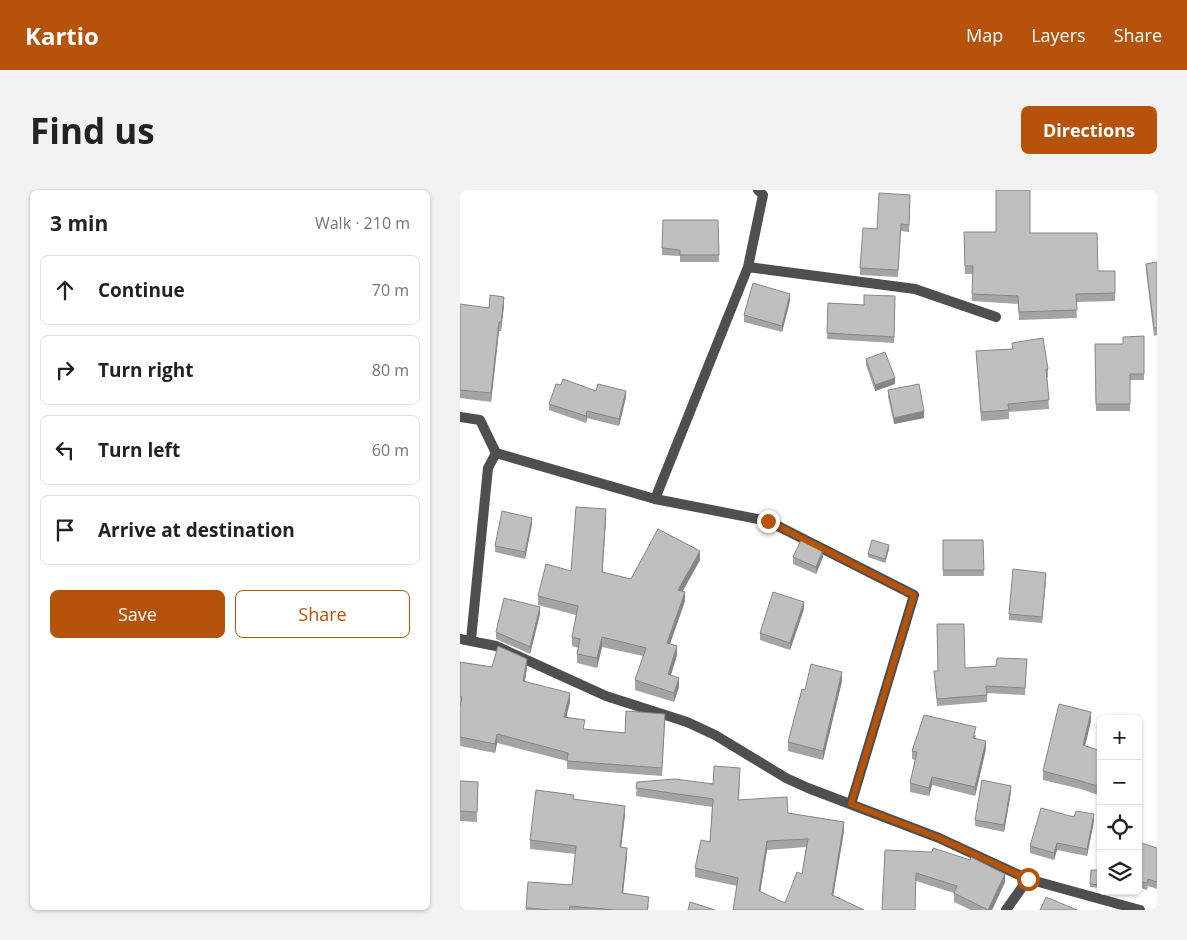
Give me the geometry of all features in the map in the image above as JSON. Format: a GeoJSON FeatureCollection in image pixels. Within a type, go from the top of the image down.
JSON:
{"type":"FeatureCollection","features":[{"type":"Feature","properties":{"kind":"street"},"geometry":{"type":"LineString","coordinates":[[655,499],[748,267],[763,195],[758,190]]}},
{"type":"Feature","properties":{"kind":"street"},"geometry":{"type":"LineString","coordinates":[[748,267],[915,289],[996,317]]}},
{"type":"Feature","properties":{"kind":"street"},"geometry":{"type":"LineString","coordinates":[[460,417],[480,420],[496,453],[655,499],[768,521],[914,595],[851,804]]}},
{"type":"Feature","properties":{"kind":"street"},"geometry":{"type":"LineString","coordinates":[[496,453],[488,468],[465,639],[496,646],[606,696],[687,722],[715,735],[786,778],[939,838],[1028,879],[1140,910]]}},
{"type":"Feature","properties":{"kind":"street"},"geometry":{"type":"LineString","coordinates":[[1006,910],[1028,879]]}},
{"type":"Feature","properties":{"kind":"building"},"geometry":{"type":"Polygon","coordinates":[[[996,190],[1030,190],[1030,233],[1097,233],[1098,271],[1115,271],[1115,293],[1076,294],[1077,310],[1019,312],[1018,296],[972,294],[973,266],[965,266],[964,232],[996,232],[996,190]]]}},
{"type":"Feature","properties":{"kind":"building"},"geometry":{"type":"Polygon","coordinates":[[[879,193],[910,195],[909,225],[901,224],[898,270],[860,268],[863,228],[877,229],[879,193]]]}},
{"type":"Feature","properties":{"kind":"building"},"geometry":{"type":"Polygon","coordinates":[[[663,220],[718,220],[719,255],[680,255],[680,250],[662,248],[663,220]]]}},
{"type":"Feature","properties":{"kind":"building"},"geometry":{"type":"Polygon","coordinates":[[[1157,262],[1157,328],[1154,328],[1146,264],[1157,262]]]}},
{"type":"Feature","properties":{"kind":"building"},"geometry":{"type":"Polygon","coordinates":[[[753,283],[790,294],[782,326],[744,315],[753,283]]]}},
{"type":"Feature","properties":{"kind":"building"},"geometry":{"type":"Polygon","coordinates":[[[490,295],[504,297],[501,323],[499,322],[491,393],[460,390],[460,304],[489,308],[490,295]]]}},
{"type":"Feature","properties":{"kind":"building"},"geometry":{"type":"Polygon","coordinates":[[[864,295],[895,296],[894,337],[827,333],[828,303],[864,305],[864,295]]]}},
{"type":"Feature","properties":{"kind":"building"},"geometry":{"type":"Polygon","coordinates":[[[1144,336],[1144,374],[1130,374],[1130,404],[1096,404],[1095,344],[1123,344],[1123,337],[1144,336]]]}},
{"type":"Feature","properties":{"kind":"building"},"geometry":{"type":"Polygon","coordinates":[[[1043,338],[1048,369],[1046,369],[1049,400],[1008,404],[1009,410],[981,412],[976,351],[1013,349],[1012,343],[1043,338]]]}},
{"type":"Feature","properties":{"kind":"building"},"geometry":{"type":"Polygon","coordinates":[[[885,352],[895,378],[875,385],[866,359],[885,352]]]}},
{"type":"Feature","properties":{"kind":"building"},"geometry":{"type":"Polygon","coordinates":[[[563,379],[596,391],[598,384],[626,391],[619,419],[587,411],[586,416],[549,404],[556,384],[561,385],[563,379]]]}},
{"type":"Feature","properties":{"kind":"building"},"geometry":{"type":"Polygon","coordinates":[[[919,384],[924,411],[894,418],[888,390],[919,384]]]}},
{"type":"Feature","properties":{"kind":"building"},"geometry":{"type":"Polygon","coordinates":[[[576,507],[606,509],[602,572],[631,579],[658,529],[700,551],[678,590],[685,592],[667,643],[677,646],[668,674],[679,678],[674,693],[635,680],[646,648],[602,637],[597,658],[577,654],[580,639],[572,637],[578,606],[538,596],[546,564],[571,571],[576,507]]]}},
{"type":"Feature","properties":{"kind":"building"},"geometry":{"type":"Polygon","coordinates":[[[502,511],[532,518],[525,552],[495,546],[502,511]]]}},
{"type":"Feature","properties":{"kind":"building"},"geometry":{"type":"Polygon","coordinates":[[[801,540],[823,550],[816,567],[793,557],[801,540]]]}},
{"type":"Feature","properties":{"kind":"building"},"geometry":{"type":"Polygon","coordinates":[[[872,540],[889,545],[885,559],[868,554],[872,540]]]}},
{"type":"Feature","properties":{"kind":"building"},"geometry":{"type":"Polygon","coordinates":[[[943,540],[983,540],[984,570],[943,570],[943,540]]]}},
{"type":"Feature","properties":{"kind":"building"},"geometry":{"type":"Polygon","coordinates":[[[1013,569],[1046,573],[1042,617],[1009,614],[1013,569]]]}},
{"type":"Feature","properties":{"kind":"building"},"geometry":{"type":"Polygon","coordinates":[[[773,592],[804,602],[790,643],[760,633],[773,592]]]}},
{"type":"Feature","properties":{"kind":"building"},"geometry":{"type":"Polygon","coordinates":[[[504,598],[540,607],[530,647],[496,632],[504,598]]]}},
{"type":"Feature","properties":{"kind":"building"},"geometry":{"type":"Polygon","coordinates":[[[937,624],[964,624],[965,668],[996,666],[997,658],[1027,659],[1025,688],[986,686],[987,695],[937,699],[934,671],[938,671],[937,624]]]}},
{"type":"Feature","properties":{"kind":"building"},"geometry":{"type":"Polygon","coordinates":[[[498,646],[527,659],[523,681],[570,693],[564,717],[585,720],[583,729],[625,733],[626,711],[665,714],[662,768],[567,761],[568,753],[497,734],[495,744],[460,737],[462,697],[460,696],[460,662],[492,667],[498,646]]]}},
{"type":"Feature","properties":{"kind":"building"},"geometry":{"type":"Polygon","coordinates":[[[811,664],[842,672],[823,751],[788,742],[802,689],[805,690],[811,664]]]}},
{"type":"Feature","properties":{"kind":"building"},"geometry":{"type":"Polygon","coordinates":[[[1059,704],[1091,712],[1083,745],[1097,750],[1097,786],[1043,771],[1059,704]]]}},
{"type":"Feature","properties":{"kind":"building"},"geometry":{"type":"Polygon","coordinates":[[[924,715],[976,727],[973,738],[986,741],[975,787],[932,777],[929,788],[910,783],[917,752],[912,751],[924,715]]]}},
{"type":"Feature","properties":{"kind":"building"},"geometry":{"type":"Polygon","coordinates":[[[714,766],[740,768],[738,800],[787,797],[788,813],[844,822],[832,895],[864,910],[733,910],[738,878],[695,868],[701,840],[710,842],[713,799],[636,788],[637,782],[675,779],[713,784],[714,766]],[[808,839],[767,841],[759,891],[785,903],[797,872],[802,874],[808,839]]]}},
{"type":"Feature","properties":{"kind":"building"},"geometry":{"type":"Polygon","coordinates":[[[982,780],[1011,786],[1004,825],[975,820],[982,780]]]}},
{"type":"Feature","properties":{"kind":"building"},"geometry":{"type":"Polygon","coordinates":[[[460,781],[478,782],[477,812],[460,811],[460,781]]]}},
{"type":"Feature","properties":{"kind":"building"},"geometry":{"type":"Polygon","coordinates":[[[536,790],[574,795],[573,799],[625,806],[620,847],[627,848],[622,893],[649,897],[647,910],[615,910],[570,906],[569,910],[526,908],[528,882],[572,885],[576,846],[530,840],[536,790]]]}},
{"type":"Feature","properties":{"kind":"building"},"geometry":{"type":"Polygon","coordinates":[[[1041,808],[1074,817],[1076,811],[1094,814],[1087,849],[1057,843],[1054,853],[1030,846],[1041,808]]]}},
{"type":"Feature","properties":{"kind":"building"},"geometry":{"type":"Polygon","coordinates":[[[1142,843],[1157,848],[1157,882],[1148,879],[1147,883],[1142,882],[1142,843]]]}},
{"type":"Feature","properties":{"kind":"building"},"geometry":{"type":"Polygon","coordinates":[[[933,848],[970,860],[971,857],[1005,874],[988,910],[954,893],[957,886],[916,873],[915,910],[882,910],[885,850],[932,852],[933,848]]]}},
{"type":"Feature","properties":{"kind":"building"},"geometry":{"type":"Polygon","coordinates":[[[1091,870],[1097,870],[1097,885],[1090,884],[1091,870]]]}},
{"type":"Feature","properties":{"kind":"building"},"geometry":{"type":"Polygon","coordinates":[[[1046,897],[1077,910],[1040,910],[1046,897]]]}},
{"type":"Feature","properties":{"kind":"building"},"geometry":{"type":"Polygon","coordinates":[[[690,902],[715,910],[688,910],[690,902]]]}},
{"type":"Feature","properties":{"kind":"route"},"geometry":{"type":"LineString","coordinates":[[768,521],[914,595],[851,804],[939,838],[1028,879]]}}]}
